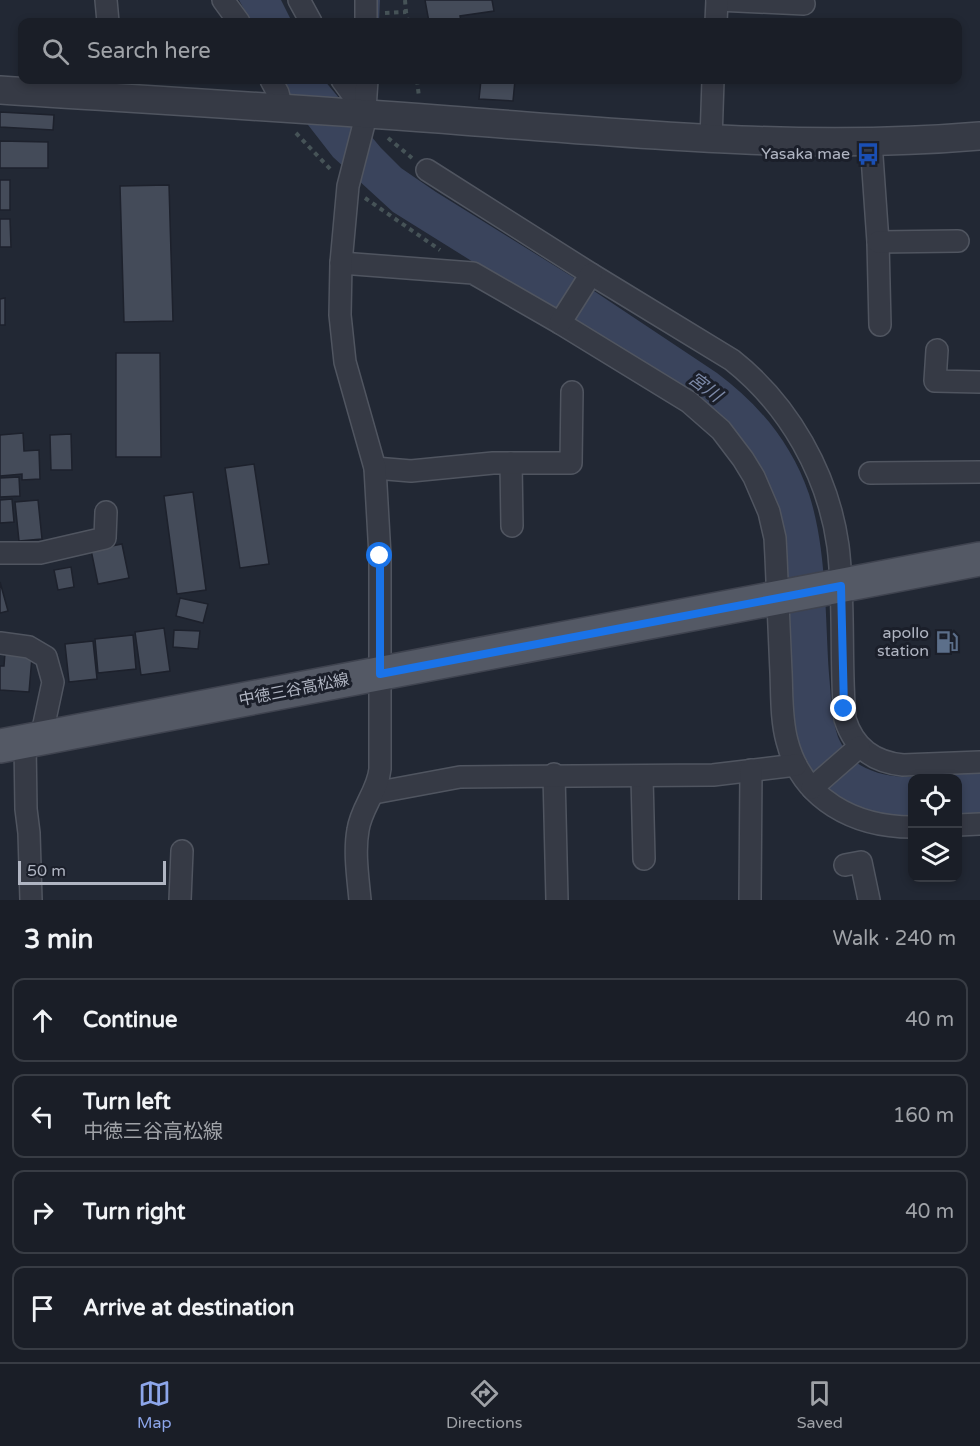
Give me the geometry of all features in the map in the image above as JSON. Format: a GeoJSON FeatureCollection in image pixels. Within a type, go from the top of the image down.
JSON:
{"type":"FeatureCollection","features":[{"type":"Feature","properties":{"kind":"main road","name":"中徳三谷高松線"},"geometry":{"type":"LineString","coordinates":[[22,742],[980,559]]}},
{"type":"Feature","properties":{"kind":"street"},"geometry":{"type":"LineString","coordinates":[[105,0],[107,18]]}},
{"type":"Feature","properties":{"kind":"street"},"geometry":{"type":"LineString","coordinates":[[223,0],[236,18]]}},
{"type":"Feature","properties":{"kind":"street"},"geometry":{"type":"LineString","coordinates":[[299,0],[309,18]]}},
{"type":"Feature","properties":{"kind":"street"},"geometry":{"type":"LineString","coordinates":[[716,18],[717,0],[804,4]]}},
{"type":"Feature","properties":{"kind":"street"},"geometry":{"type":"LineString","coordinates":[[273,84],[287,114]]}},
{"type":"Feature","properties":{"kind":"street"},"geometry":{"type":"LineString","coordinates":[[344,84],[362,117]]}},
{"type":"Feature","properties":{"kind":"street"},"geometry":{"type":"LineString","coordinates":[[360,900],[358,830],[379,781],[380,769],[380,556],[375,468],[345,362],[340,315],[341,262],[348,182],[366,84]]}},
{"type":"Feature","properties":{"kind":"street"},"geometry":{"type":"LineString","coordinates":[[711,140],[713,84]]}},
{"type":"Feature","properties":{"kind":"street"},"geometry":{"type":"LineString","coordinates":[[0,90],[117,88],[287,114],[711,140],[871,142],[980,136]]}},
{"type":"Feature","properties":{"kind":"street"},"geometry":{"type":"LineString","coordinates":[[871,142],[878,242],[880,325]]}},
{"type":"Feature","properties":{"kind":"street"},"geometry":{"type":"LineString","coordinates":[[427,170],[589,277],[732,360],[769,394],[800,438],[818,474],[835,527],[845,719],[857,748],[891,764],[980,762]]}},
{"type":"Feature","properties":{"kind":"street"},"geometry":{"type":"LineString","coordinates":[[878,242],[957,241]]}},
{"type":"Feature","properties":{"kind":"street"},"geometry":{"type":"LineString","coordinates":[[341,262],[473,273],[561,321],[689,402],[721,430],[754,477],[769,512],[775,538],[781,597],[784,726],[787,742],[796,765],[828,802],[857,818],[873,823],[908,827]]}},
{"type":"Feature","properties":{"kind":"street"},"geometry":{"type":"LineString","coordinates":[[561,321],[589,277]]}},
{"type":"Feature","properties":{"kind":"street"},"geometry":{"type":"LineString","coordinates":[[937,350],[935,381],[980,382]]}},
{"type":"Feature","properties":{"kind":"street"},"geometry":{"type":"LineString","coordinates":[[375,468],[411,471],[511,463],[571,463],[572,392]]}},
{"type":"Feature","properties":{"kind":"street"},"geometry":{"type":"LineString","coordinates":[[511,463],[512,526]]}},
{"type":"Feature","properties":{"kind":"street"},"geometry":{"type":"LineString","coordinates":[[870,473],[980,472]]}},
{"type":"Feature","properties":{"kind":"street"},"geometry":{"type":"LineString","coordinates":[[0,553],[40,553],[105,538],[106,512]]}},
{"type":"Feature","properties":{"kind":"street"},"geometry":{"type":"LineString","coordinates":[[0,643],[29,647],[46,657],[53,682],[22,742],[29,833],[31,900]]}},
{"type":"Feature","properties":{"kind":"street"},"geometry":{"type":"LineString","coordinates":[[814,786],[857,748]]}},
{"type":"Feature","properties":{"kind":"street"},"geometry":{"type":"LineString","coordinates":[[374,794],[460,777],[554,774],[642,777],[713,775],[796,765]]}},
{"type":"Feature","properties":{"kind":"street"},"geometry":{"type":"LineString","coordinates":[[750,900],[751,770]]}},
{"type":"Feature","properties":{"kind":"street"},"geometry":{"type":"LineString","coordinates":[[554,774],[557,900]]}},
{"type":"Feature","properties":{"kind":"street"},"geometry":{"type":"LineString","coordinates":[[642,777],[644,859]]}},
{"type":"Feature","properties":{"kind":"street"},"geometry":{"type":"LineString","coordinates":[[962,825],[980,824]]}},
{"type":"Feature","properties":{"kind":"street"},"geometry":{"type":"LineString","coordinates":[[180,900],[182,851]]}},
{"type":"Feature","properties":{"kind":"street"},"geometry":{"type":"LineString","coordinates":[[844,865],[861,862],[869,900]]}},
{"type":"Feature","properties":{"kind":"path"},"geometry":{"type":"LineString","coordinates":[[405,0],[407,18]]}},
{"type":"Feature","properties":{"kind":"path"},"geometry":{"type":"LineString","coordinates":[[370,12],[406,12]]}},
{"type":"Feature","properties":{"kind":"path"},"geometry":{"type":"LineString","coordinates":[[418,84],[420,104]]}},
{"type":"Feature","properties":{"kind":"path"},"geometry":{"type":"LineString","coordinates":[[287,114],[348,182],[473,273]]}},
{"type":"Feature","properties":{"kind":"path"},"geometry":{"type":"LineString","coordinates":[[386,137],[427,170]]}},
{"type":"Feature","properties":{"kind":"water"},"geometry":{"type":"Polygon","coordinates":[[[239,0],[281,0],[290,18],[249,18],[239,0]]]}},
{"type":"Feature","properties":{"kind":"water","name":"宮川"},"geometry":{"type":"Polygon","coordinates":[[[283,84],[327,84],[381,148],[401,168],[576,279],[717,373],[760,412],[793,458],[809,494],[815,515],[822,560],[832,706],[838,737],[850,756],[860,765],[888,775],[908,777],[908,817],[879,815],[837,799],[803,762],[793,725],[753,457],[571,323],[393,212],[333,157],[305,121],[283,84]]]}},
{"type":"Feature","properties":{"kind":"water"},"geometry":{"type":"Polygon","coordinates":[[[980,770],[980,813],[962,815],[962,774],[939,774],[980,770]]]}},
{"type":"Feature","properties":{"kind":"building"},"geometry":{"type":"Polygon","coordinates":[[[425,0],[492,0],[494,11],[460,16],[460,18],[428,18],[425,0]]]}},
{"type":"Feature","properties":{"kind":"building"},"geometry":{"type":"Polygon","coordinates":[[[481,84],[515,84],[513,101],[479,99],[481,84]]]}},
{"type":"Feature","properties":{"kind":"building"},"geometry":{"type":"Polygon","coordinates":[[[0,112],[54,115],[53,130],[0,127],[0,112]]]}},
{"type":"Feature","properties":{"kind":"building"},"geometry":{"type":"Polygon","coordinates":[[[0,141],[48,142],[48,168],[0,168],[0,141]]]}},
{"type":"Feature","properties":{"kind":"building"},"geometry":{"type":"Polygon","coordinates":[[[0,180],[10,180],[10,210],[0,210],[0,180]]]}},
{"type":"Feature","properties":{"kind":"building"},"geometry":{"type":"Polygon","coordinates":[[[169,185],[173,321],[124,322],[120,186],[169,185]]]}},
{"type":"Feature","properties":{"kind":"building"},"geometry":{"type":"Polygon","coordinates":[[[0,219],[10,219],[11,247],[0,247],[0,219]]]}},
{"type":"Feature","properties":{"kind":"building"},"geometry":{"type":"Polygon","coordinates":[[[5,298],[5,325],[0,325],[0,299],[5,298]]]}},
{"type":"Feature","properties":{"kind":"building"},"geometry":{"type":"Polygon","coordinates":[[[116,353],[160,353],[161,457],[116,457],[116,353]]]}},
{"type":"Feature","properties":{"kind":"building"},"geometry":{"type":"Polygon","coordinates":[[[23,433],[24,451],[39,450],[40,479],[22,480],[22,474],[0,476],[0,435],[23,433]]]}},
{"type":"Feature","properties":{"kind":"building"},"geometry":{"type":"Polygon","coordinates":[[[71,434],[72,470],[51,470],[50,435],[71,434]]]}},
{"type":"Feature","properties":{"kind":"building"},"geometry":{"type":"Polygon","coordinates":[[[254,464],[269,564],[240,568],[225,468],[254,464]]]}},
{"type":"Feature","properties":{"kind":"building"},"geometry":{"type":"Polygon","coordinates":[[[19,477],[20,496],[0,497],[0,478],[19,477]]]}},
{"type":"Feature","properties":{"kind":"building"},"geometry":{"type":"Polygon","coordinates":[[[193,492],[206,590],[177,594],[164,496],[193,492]]]}},
{"type":"Feature","properties":{"kind":"building"},"geometry":{"type":"Polygon","coordinates":[[[12,499],[14,522],[0,523],[0,500],[12,499]]]}},
{"type":"Feature","properties":{"kind":"building"},"geometry":{"type":"Polygon","coordinates":[[[38,500],[42,539],[19,541],[15,502],[38,500]]]}},
{"type":"Feature","properties":{"kind":"building"},"geometry":{"type":"Polygon","coordinates":[[[122,544],[129,578],[98,584],[91,550],[122,544]]]}},
{"type":"Feature","properties":{"kind":"building"},"geometry":{"type":"Polygon","coordinates":[[[71,567],[74,587],[58,590],[54,570],[71,567]]]}},
{"type":"Feature","properties":{"kind":"building"},"geometry":{"type":"Polygon","coordinates":[[[0,582],[8,611],[0,613],[0,582]]]}},
{"type":"Feature","properties":{"kind":"building"},"geometry":{"type":"Polygon","coordinates":[[[180,598],[208,604],[203,623],[176,616],[180,598]]]}},
{"type":"Feature","properties":{"kind":"building"},"geometry":{"type":"Polygon","coordinates":[[[164,628],[170,671],[141,675],[135,632],[164,628]]]}},
{"type":"Feature","properties":{"kind":"building"},"geometry":{"type":"Polygon","coordinates":[[[174,630],[200,631],[198,649],[173,647],[174,630]]]}},
{"type":"Feature","properties":{"kind":"building"},"geometry":{"type":"Polygon","coordinates":[[[133,635],[136,669],[98,673],[95,639],[133,635]]]}},
{"type":"Feature","properties":{"kind":"building"},"geometry":{"type":"Polygon","coordinates":[[[93,641],[97,679],[69,682],[65,644],[93,641]]]}},
{"type":"Feature","properties":{"kind":"building"},"geometry":{"type":"Polygon","coordinates":[[[5,653],[32,657],[29,692],[0,690],[0,666],[4,666],[5,653]]]}},
{"type":"Feature","properties":{"kind":"waterway"},"geometry":{"type":"LineString","coordinates":[[376,18],[377,0]]}},
{"type":"Feature","properties":{"kind":"place","name":"Yasaka mae"},"geometry":{"type":"Point","coordinates":[868,154]}},
{"type":"Feature","properties":{"kind":"place","name":"apollo station"},"geometry":{"type":"Point","coordinates":[947,642]}},
{"type":"Feature","properties":{"kind":"route"},"geometry":{"type":"LineString","coordinates":[[380,556],[380,674],[841,586],[844,709]]}}]}
